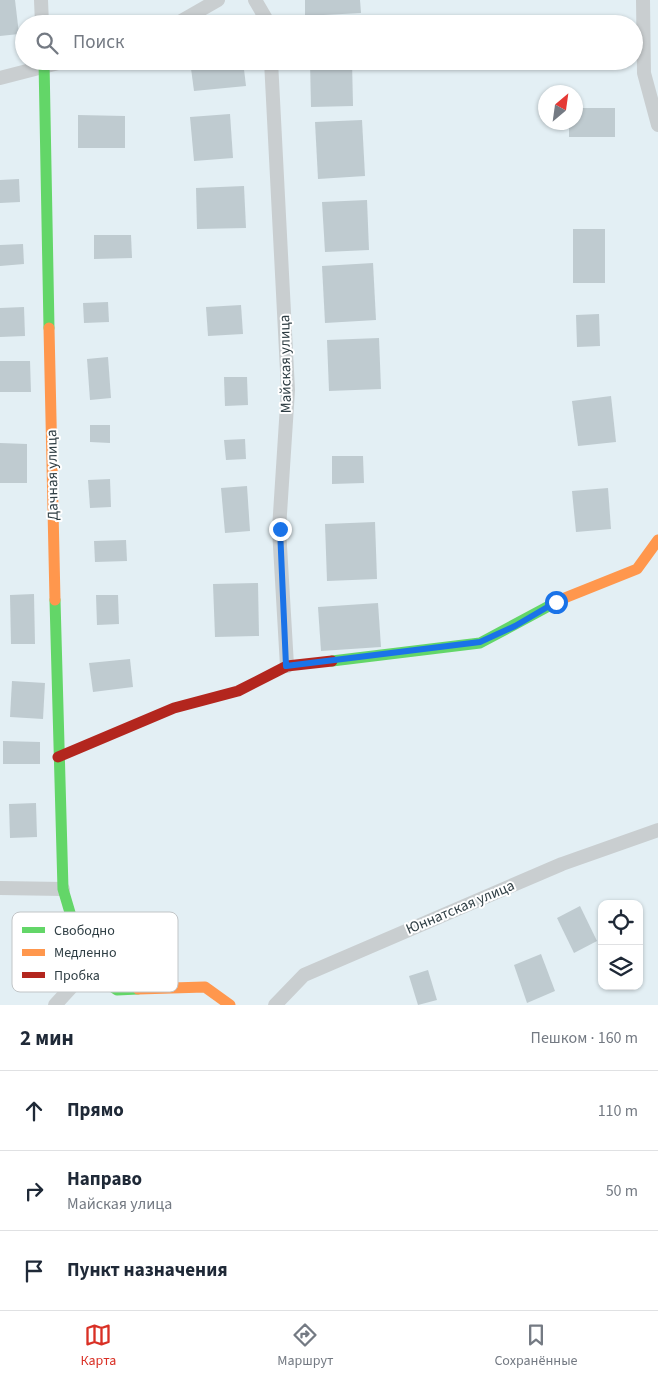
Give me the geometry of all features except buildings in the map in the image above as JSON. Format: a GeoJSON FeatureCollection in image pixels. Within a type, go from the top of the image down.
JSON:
{"type":"FeatureCollection","features":[{"type":"Feature","properties":{"kind":"street"},"geometry":{"type":"LineString","coordinates":[[41,0],[42,15]]}},
{"type":"Feature","properties":{"kind":"street"},"geometry":{"type":"LineString","coordinates":[[192,15],[218,0]]}},
{"type":"Feature","properties":{"kind":"street"},"geometry":{"type":"LineString","coordinates":[[255,0],[263,15]]}},
{"type":"Feature","properties":{"kind":"street"},"geometry":{"type":"LineString","coordinates":[[643,0],[644,74],[658,125]]}},
{"type":"Feature","properties":{"kind":"street"},"geometry":{"type":"LineString","coordinates":[[0,78],[25,70]]}},
{"type":"Feature","properties":{"kind":"street","name":"Дачная улица"},"geometry":{"type":"LineString","coordinates":[[44,70],[58,757],[63,889],[70,912]]}},
{"type":"Feature","properties":{"kind":"street","name":"Майская улица"},"geometry":{"type":"LineString","coordinates":[[270,70],[288,390],[280,529],[286,666]]}},
{"type":"Feature","properties":{"kind":"street"},"geometry":{"type":"LineString","coordinates":[[58,757],[174,708],[238,691],[286,666],[480,642],[515,626],[556,602],[637,570],[658,540]]}},
{"type":"Feature","properties":{"kind":"street","name":"Юннатская улица"},"geometry":{"type":"LineString","coordinates":[[275,1005],[304,975],[562,864],[658,830]]}},
{"type":"Feature","properties":{"kind":"street"},"geometry":{"type":"LineString","coordinates":[[0,888],[63,889]]}},
{"type":"Feature","properties":{"kind":"street"},"geometry":{"type":"LineString","coordinates":[[178,988],[205,987],[230,1005]]}},
{"type":"Feature","properties":{"kind":"street"},"geometry":{"type":"LineString","coordinates":[[55,1005],[67,992]]}},
{"type":"Feature","properties":{"kind":"traffic: fast"},"geometry":{"type":"LineString","coordinates":[[44,70],[49,328]]}},
{"type":"Feature","properties":{"kind":"traffic: fast"},"geometry":{"type":"LineString","coordinates":[[332,661],[480,643],[562,599]]}},
{"type":"Feature","properties":{"kind":"traffic: fast"},"geometry":{"type":"LineString","coordinates":[[55,600],[63,889],[70,912]]}},
{"type":"Feature","properties":{"kind":"traffic: slow"},"geometry":{"type":"LineString","coordinates":[[49,328],[55,600]]}},
{"type":"Feature","properties":{"kind":"traffic: slow"},"geometry":{"type":"LineString","coordinates":[[562,599],[637,569],[658,540]]}},
{"type":"Feature","properties":{"kind":"traffic: slow"},"geometry":{"type":"LineString","coordinates":[[178,988],[205,987],[230,1005]]}},
{"type":"Feature","properties":{"kind":"traffic: jam"},"geometry":{"type":"LineString","coordinates":[[58,757],[174,708],[238,691],[287,666],[332,661]]}},
{"type":"Feature","properties":{"kind":"route"},"geometry":{"type":"LineString","coordinates":[[280,529],[286,666],[480,642],[515,626],[556,602]]}}]}
